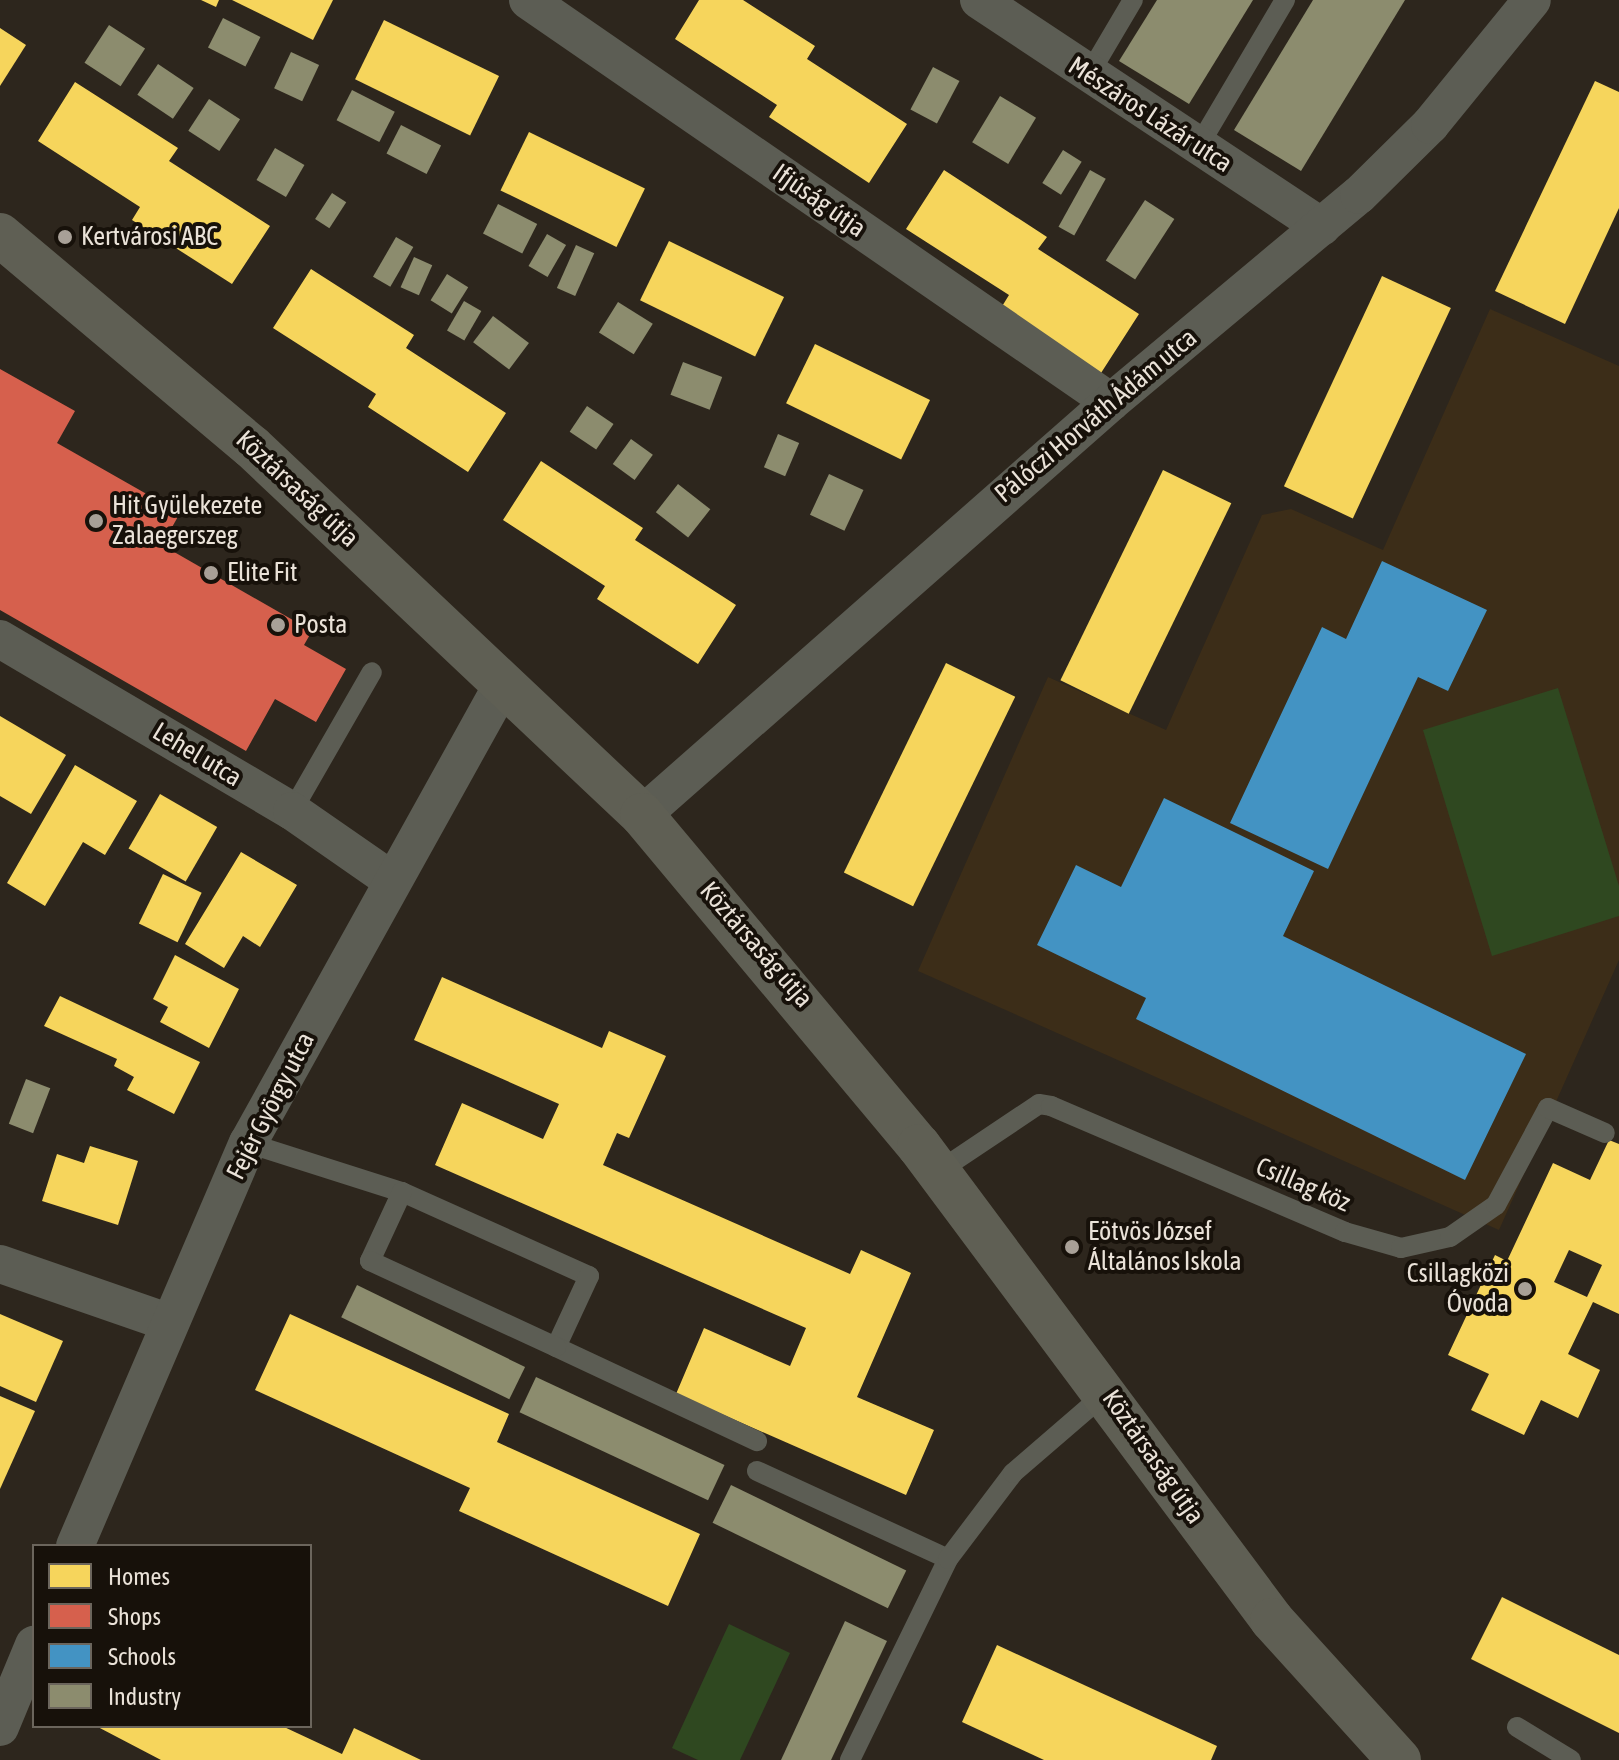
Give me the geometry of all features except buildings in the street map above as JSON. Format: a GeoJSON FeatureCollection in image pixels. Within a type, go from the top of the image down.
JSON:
{"type":"FeatureCollection","features":[{"type":"Feature","properties":{"kind":"street","name":"Ifjúság útja"},"geometry":{"type":"LineString","coordinates":[[528,0],[1111,402]]}},
{"type":"Feature","properties":{"kind":"street","name":"Mészáros Lázár utca"},"geometry":{"type":"LineString","coordinates":[[979,0],[1088,76],[1322,227]]}},
{"type":"Feature","properties":{"kind":"street","name":"Pálóczi Horváth Ádám utca"},"geometry":{"type":"LineString","coordinates":[[642,815],[1111,402],[1322,227],[1430,125],[1532,0]]}},
{"type":"Feature","properties":{"kind":"street","name":"Köztársaság útja"},"geometry":{"type":"LineString","coordinates":[[0,235],[159,363],[642,815],[802,998],[939,1171],[1108,1391],[1272,1620],[1399,1760]]}},
{"type":"Feature","properties":{"kind":"street","name":"Lehel utca"},"geometry":{"type":"LineString","coordinates":[[0,639],[292,811],[390,879]]}},
{"type":"Feature","properties":{"kind":"street","name":"Fejér György utca"},"geometry":{"type":"LineString","coordinates":[[76,1544],[248,1143],[390,879],[503,684]]}},
{"type":"Feature","properties":{"kind":"street"},"geometry":{"type":"LineString","coordinates":[[0,1264],[170,1323]]}},
{"type":"Feature","properties":{"kind":"street"},"geometry":{"type":"LineString","coordinates":[[0,1727],[32,1650]]}},
{"type":"Feature","properties":{"kind":"lane"},"geometry":{"type":"LineString","coordinates":[[1088,76],[1133,0]]}},
{"type":"Feature","properties":{"kind":"lane"},"geometry":{"type":"LineString","coordinates":[[1198,147],[1285,0]]}},
{"type":"Feature","properties":{"kind":"lane"},"geometry":{"type":"LineString","coordinates":[[292,811],[372,672]]}},
{"type":"Feature","properties":{"kind":"lane","name":"Csillag köz"},"geometry":{"type":"LineString","coordinates":[[939,1171],[1039,1104],[1051,1106],[1345,1232],[1415,1247],[1472,1227],[1496,1205],[1548,1108],[1605,1133]]}},
{"type":"Feature","properties":{"kind":"lane"},"geometry":{"type":"LineString","coordinates":[[248,1143],[402,1192],[589,1276],[556,1347]]}},
{"type":"Feature","properties":{"kind":"lane"},"geometry":{"type":"LineString","coordinates":[[402,1192],[370,1261],[757,1441]]}},
{"type":"Feature","properties":{"kind":"lane"},"geometry":{"type":"LineString","coordinates":[[850,1760],[948,1559],[1013,1473],[1108,1391]]}},
{"type":"Feature","properties":{"kind":"lane"},"geometry":{"type":"LineString","coordinates":[[757,1471],[948,1559]]}},
{"type":"Feature","properties":{"kind":"lane"},"geometry":{"type":"LineString","coordinates":[[1517,1727],[1571,1760]]}},
{"type":"Feature","properties":{"kind":"shaded area"},"geometry":{"type":"Polygon","coordinates":[[[1490,309],[1619,366],[1619,960],[1499,1230],[918,971],[1048,677],[1166,730],[1262,515],[1291,509],[1383,550],[1490,309]]]}},
{"type":"Feature","properties":{"kind":"green space"},"geometry":{"type":"Polygon","coordinates":[[[1558,688],[1619,886],[1619,916],[1492,956],[1423,730],[1558,688]]]}},
{"type":"Feature","properties":{"kind":"green space"},"geometry":{"type":"Polygon","coordinates":[[[729,1624],[790,1653],[740,1760],[698,1760],[672,1748],[729,1624]]]}},
{"type":"Feature","properties":{"kind":"place","name":"Kertvárosi ABC"},"geometry":{"type":"Point","coordinates":[65,237]}},
{"type":"Feature","properties":{"kind":"place","name":"Hit Gyülekezete Zalaegerszeg"},"geometry":{"type":"Point","coordinates":[96,521]}},
{"type":"Feature","properties":{"kind":"place","name":"Elite Fit"},"geometry":{"type":"Point","coordinates":[211,573]}},
{"type":"Feature","properties":{"kind":"place","name":"Posta"},"geometry":{"type":"Point","coordinates":[278,625]}},
{"type":"Feature","properties":{"kind":"place","name":"Eötvös József Általános Iskola"},"geometry":{"type":"Point","coordinates":[1072,1247]}},
{"type":"Feature","properties":{"kind":"place","name":"Csillagközi Óvoda"},"geometry":{"type":"Point","coordinates":[1525,1289]}}]}
